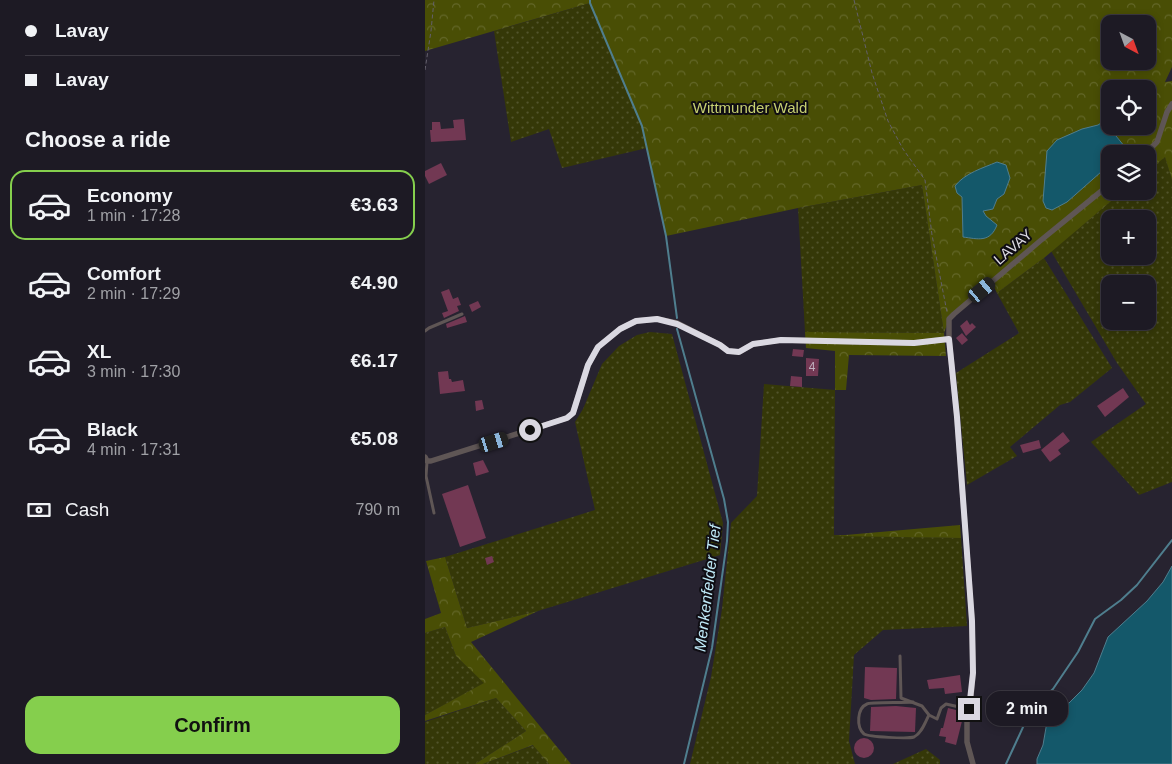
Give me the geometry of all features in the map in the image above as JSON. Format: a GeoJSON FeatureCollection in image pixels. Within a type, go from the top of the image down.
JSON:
{"type":"FeatureCollection","features":[{"type":"Feature","properties":{"kind":"street"},"geometry":{"type":"LineString","coordinates":[[1154,145],[1157,142],[1167,112],[1172,104]]}},
{"type":"Feature","properties":{"kind":"street","name":"LAVAY"},"geometry":{"type":"LineString","coordinates":[[949,319],[1039,241],[1101,191]]}},
{"type":"Feature","properties":{"kind":"street"},"geometry":{"type":"LineString","coordinates":[[426,459],[431,461],[567,418],[573,413],[588,365],[598,347],[620,329],[636,321],[657,319],[677,324],[720,345],[728,351],[739,352],[753,344],[781,340],[914,343],[949,339]]}},
{"type":"Feature","properties":{"kind":"street"},"geometry":{"type":"LineString","coordinates":[[949,319],[949,339],[972,621],[973,673],[967,720],[967,742],[973,764]]}},
{"type":"Feature","properties":{"kind":"lane"},"geometry":{"type":"LineString","coordinates":[[425,331],[462,314]]}},
{"type":"Feature","properties":{"kind":"lane"},"geometry":{"type":"LineString","coordinates":[[426,459],[426,476],[434,513]]}},
{"type":"Feature","properties":{"kind":"lane"},"geometry":{"type":"LineString","coordinates":[[901,656],[901,698],[922,706],[929,715],[937,719],[941,708],[945,704],[969,709]]}},
{"type":"Feature","properties":{"kind":"lane"},"geometry":{"type":"LineString","coordinates":[[913,702],[897,704],[869,702],[861,707],[859,712],[861,729],[865,734],[872,736],[913,737],[920,732],[929,715]]}},
{"type":"Feature","properties":{"kind":"path"},"geometry":{"type":"LineString","coordinates":[[425,70],[434,0]]}},
{"type":"Feature","properties":{"kind":"path"},"geometry":{"type":"LineString","coordinates":[[854,0],[871,74],[888,121],[903,149],[925,180],[932,235],[949,319]]}},
{"type":"Feature","properties":{"kind":"green space","name":"Wittmunder Wald"},"geometry":{"type":"Polygon","coordinates":[[[425,0],[1172,0],[1172,67],[1165,82],[1172,81],[1172,180],[1165,157],[1156,164],[1156,145],[1122,145],[1116,135],[1156,135],[1156,80],[1101,80],[1101,123],[1082,129],[1067,202],[1101,172],[1101,200],[1112,200],[1044,258],[997,293],[993,285],[949,319],[944,333],[922,185],[798,208],[666,236],[642,126],[590,3],[425,51],[425,0]],[[997,162],[959,181],[962,197],[963,237],[986,216],[983,211],[993,209],[997,199],[1004,194],[1006,186],[997,162]]]}},
{"type":"Feature","properties":{"kind":"green space"},"geometry":{"type":"Polygon","coordinates":[[[590,3],[642,126],[647,148],[562,168],[549,129],[511,142],[494,31],[590,3]]]}},
{"type":"Feature","properties":{"kind":"green space"},"geometry":{"type":"Polygon","coordinates":[[[1165,156],[1172,180],[1172,482],[1139,495],[1091,442],[1146,404],[1117,363],[1051,251],[1112,200],[1156,200],[1156,164],[1165,156]]]}},
{"type":"Feature","properties":{"kind":"green space"},"geometry":{"type":"Polygon","coordinates":[[[922,185],[944,333],[805,332],[798,208],[922,185]]]}},
{"type":"Feature","properties":{"kind":"green space"},"geometry":{"type":"Polygon","coordinates":[[[1044,258],[1112,368],[1070,402],[1060,405],[1010,447],[1017,456],[967,485],[956,373],[1019,333],[997,293],[1044,258]]]}},
{"type":"Feature","properties":{"kind":"green space"},"geometry":{"type":"Polygon","coordinates":[[[650,332],[672,334],[723,523],[720,555],[538,611],[467,628],[445,557],[595,510],[575,422],[583,409],[602,364],[619,346],[637,335],[650,332]]]}},
{"type":"Feature","properties":{"kind":"green space"},"geometry":{"type":"Polygon","coordinates":[[[805,332],[944,333],[946,356],[849,355],[846,390],[835,390],[835,351],[806,348],[805,332]]]}},
{"type":"Feature","properties":{"kind":"green space"},"geometry":{"type":"Polygon","coordinates":[[[764,384],[835,390],[834,535],[961,538],[967,626],[883,630],[854,655],[849,741],[855,764],[690,764],[711,677],[722,609],[731,523],[757,496],[764,384]]]}},
{"type":"Feature","properties":{"kind":"green space"},"geometry":{"type":"Polygon","coordinates":[[[960,525],[961,538],[834,536],[960,525]]]}},
{"type":"Feature","properties":{"kind":"green space"},"geometry":{"type":"Polygon","coordinates":[[[445,557],[467,628],[538,611],[471,642],[571,764],[549,764],[533,745],[483,764],[475,764],[526,731],[496,698],[425,721],[425,715],[484,683],[456,656],[445,627],[425,633],[425,619],[441,613],[426,561],[445,557]]]}},
{"type":"Feature","properties":{"kind":"green space"},"geometry":{"type":"Polygon","coordinates":[[[445,627],[456,656],[485,683],[425,715],[425,633],[445,627]]]}},
{"type":"Feature","properties":{"kind":"green space"},"geometry":{"type":"Polygon","coordinates":[[[496,698],[526,731],[475,764],[425,764],[425,722],[496,698]]]}},
{"type":"Feature","properties":{"kind":"green space"},"geometry":{"type":"Polygon","coordinates":[[[534,745],[549,764],[483,764],[534,745]]]}},
{"type":"Feature","properties":{"kind":"green space"},"geometry":{"type":"Polygon","coordinates":[[[926,749],[940,760],[940,764],[893,764],[926,749]]]}},
{"type":"Feature","properties":{"kind":"water"},"geometry":{"type":"Polygon","coordinates":[[[1101,123],[1101,135],[1116,135],[1123,145],[1101,145],[1101,172],[1067,202],[1052,210],[1046,208],[1043,201],[1047,151],[1057,140],[1082,129],[1101,123]]]}},
{"type":"Feature","properties":{"kind":"water"},"geometry":{"type":"Polygon","coordinates":[[[997,162],[1006,165],[1010,178],[1004,194],[997,199],[993,209],[983,211],[997,225],[991,235],[987,237],[979,239],[963,237],[962,197],[957,193],[955,186],[969,174],[997,162]]]}},
{"type":"Feature","properties":{"kind":"water"},"geometry":{"type":"Polygon","coordinates":[[[1172,566],[1172,764],[1037,764],[1037,759],[1043,745],[1048,716],[1056,707],[1069,703],[1082,690],[1094,673],[1108,637],[1147,601],[1163,582],[1172,566]]]}},
{"type":"Feature","properties":{"kind":"building"},"geometry":{"type":"Polygon","coordinates":[[[464,119],[466,140],[431,142],[430,130],[432,130],[432,122],[440,122],[441,129],[454,128],[453,120],[464,119]]]}},
{"type":"Feature","properties":{"kind":"building"},"geometry":{"type":"Polygon","coordinates":[[[441,163],[447,175],[429,184],[425,171],[441,163]]]}},
{"type":"Feature","properties":{"kind":"building"},"geometry":{"type":"Polygon","coordinates":[[[449,289],[453,299],[458,297],[461,305],[457,306],[459,311],[444,318],[442,313],[448,311],[441,292],[449,289]]]}},
{"type":"Feature","properties":{"kind":"building"},"geometry":{"type":"Polygon","coordinates":[[[478,301],[481,307],[472,312],[469,305],[478,301]]]}},
{"type":"Feature","properties":{"kind":"building"},"geometry":{"type":"Polygon","coordinates":[[[465,316],[467,322],[447,328],[446,324],[465,316]]]}},
{"type":"Feature","properties":{"kind":"building"},"geometry":{"type":"Polygon","coordinates":[[[967,320],[970,325],[972,323],[976,327],[966,336],[960,326],[967,320]]]}},
{"type":"Feature","properties":{"kind":"building"},"geometry":{"type":"Polygon","coordinates":[[[962,333],[968,340],[962,345],[956,338],[962,333]]]}},
{"type":"Feature","properties":{"kind":"building"},"geometry":{"type":"Polygon","coordinates":[[[793,349],[804,350],[803,357],[792,356],[793,349]]]}},
{"type":"Feature","properties":{"kind":"building"},"geometry":{"type":"Polygon","coordinates":[[[806,358],[819,359],[818,376],[806,376],[806,358]]]}},
{"type":"Feature","properties":{"kind":"building"},"geometry":{"type":"Polygon","coordinates":[[[448,371],[449,379],[452,382],[463,380],[465,391],[440,394],[438,372],[448,371]]]}},
{"type":"Feature","properties":{"kind":"building"},"geometry":{"type":"Polygon","coordinates":[[[791,376],[802,377],[802,387],[790,386],[791,376]]]}},
{"type":"Feature","properties":{"kind":"building"},"geometry":{"type":"Polygon","coordinates":[[[1123,388],[1129,397],[1105,417],[1097,406],[1123,388]]]}},
{"type":"Feature","properties":{"kind":"building"},"geometry":{"type":"Polygon","coordinates":[[[482,400],[484,409],[476,411],[475,401],[482,400]]]}},
{"type":"Feature","properties":{"kind":"building"},"geometry":{"type":"Polygon","coordinates":[[[1063,432],[1070,441],[1058,450],[1061,454],[1050,462],[1041,450],[1063,432]]]}},
{"type":"Feature","properties":{"kind":"building"},"geometry":{"type":"Polygon","coordinates":[[[1039,440],[1041,448],[1023,453],[1020,445],[1039,440]]]}},
{"type":"Feature","properties":{"kind":"building"},"geometry":{"type":"Polygon","coordinates":[[[483,460],[489,472],[476,476],[473,463],[483,460]]]}},
{"type":"Feature","properties":{"kind":"building"},"geometry":{"type":"Polygon","coordinates":[[[468,485],[486,538],[460,547],[442,494],[468,485]]]}},
{"type":"Feature","properties":{"kind":"building"},"geometry":{"type":"Polygon","coordinates":[[[492,556],[494,562],[487,565],[485,558],[492,556]]]}},
{"type":"Feature","properties":{"kind":"building"},"geometry":{"type":"Polygon","coordinates":[[[865,667],[897,668],[896,699],[871,700],[864,698],[865,667]]]}},
{"type":"Feature","properties":{"kind":"building"},"geometry":{"type":"Polygon","coordinates":[[[960,675],[962,692],[945,694],[944,688],[929,689],[927,680],[960,675]]]}},
{"type":"Feature","properties":{"kind":"building"},"geometry":{"type":"Polygon","coordinates":[[[896,706],[916,708],[915,732],[870,731],[871,707],[896,706]]]}},
{"type":"Feature","properties":{"kind":"building"},"geometry":{"type":"Polygon","coordinates":[[[948,708],[960,711],[957,720],[962,721],[956,745],[945,742],[946,737],[939,736],[948,708]]]}},
{"type":"Feature","properties":{"kind":"building"},"geometry":{"type":"Polygon","coordinates":[[[864,738],[871,741],[874,748],[871,755],[864,758],[857,755],[854,748],[857,741],[864,738]]]}},
{"type":"Feature","properties":{"kind":"waterway"},"geometry":{"type":"LineString","coordinates":[[590,0],[642,126],[666,236],[677,318]]}},
{"type":"Feature","properties":{"kind":"waterway","name":"Menkenfelder Tief"},"geometry":{"type":"LineString","coordinates":[[677,329],[724,499],[728,522],[712,648],[684,764]]}},
{"type":"Feature","properties":{"kind":"waterway"},"geometry":{"type":"LineString","coordinates":[[1006,764],[1024,725],[1042,699],[1053,689],[1078,652],[1095,619],[1121,600],[1137,585],[1172,540]]}},
{"type":"Feature","properties":{"kind":"route"},"geometry":{"type":"LineString","coordinates":[[530,430],[567,418],[573,413],[588,365],[598,347],[620,329],[636,321],[657,319],[677,324],[720,345],[728,351],[739,352],[753,344],[781,340],[914,343],[949,339],[957,417],[972,621],[973,673],[969,709]]}}]}
